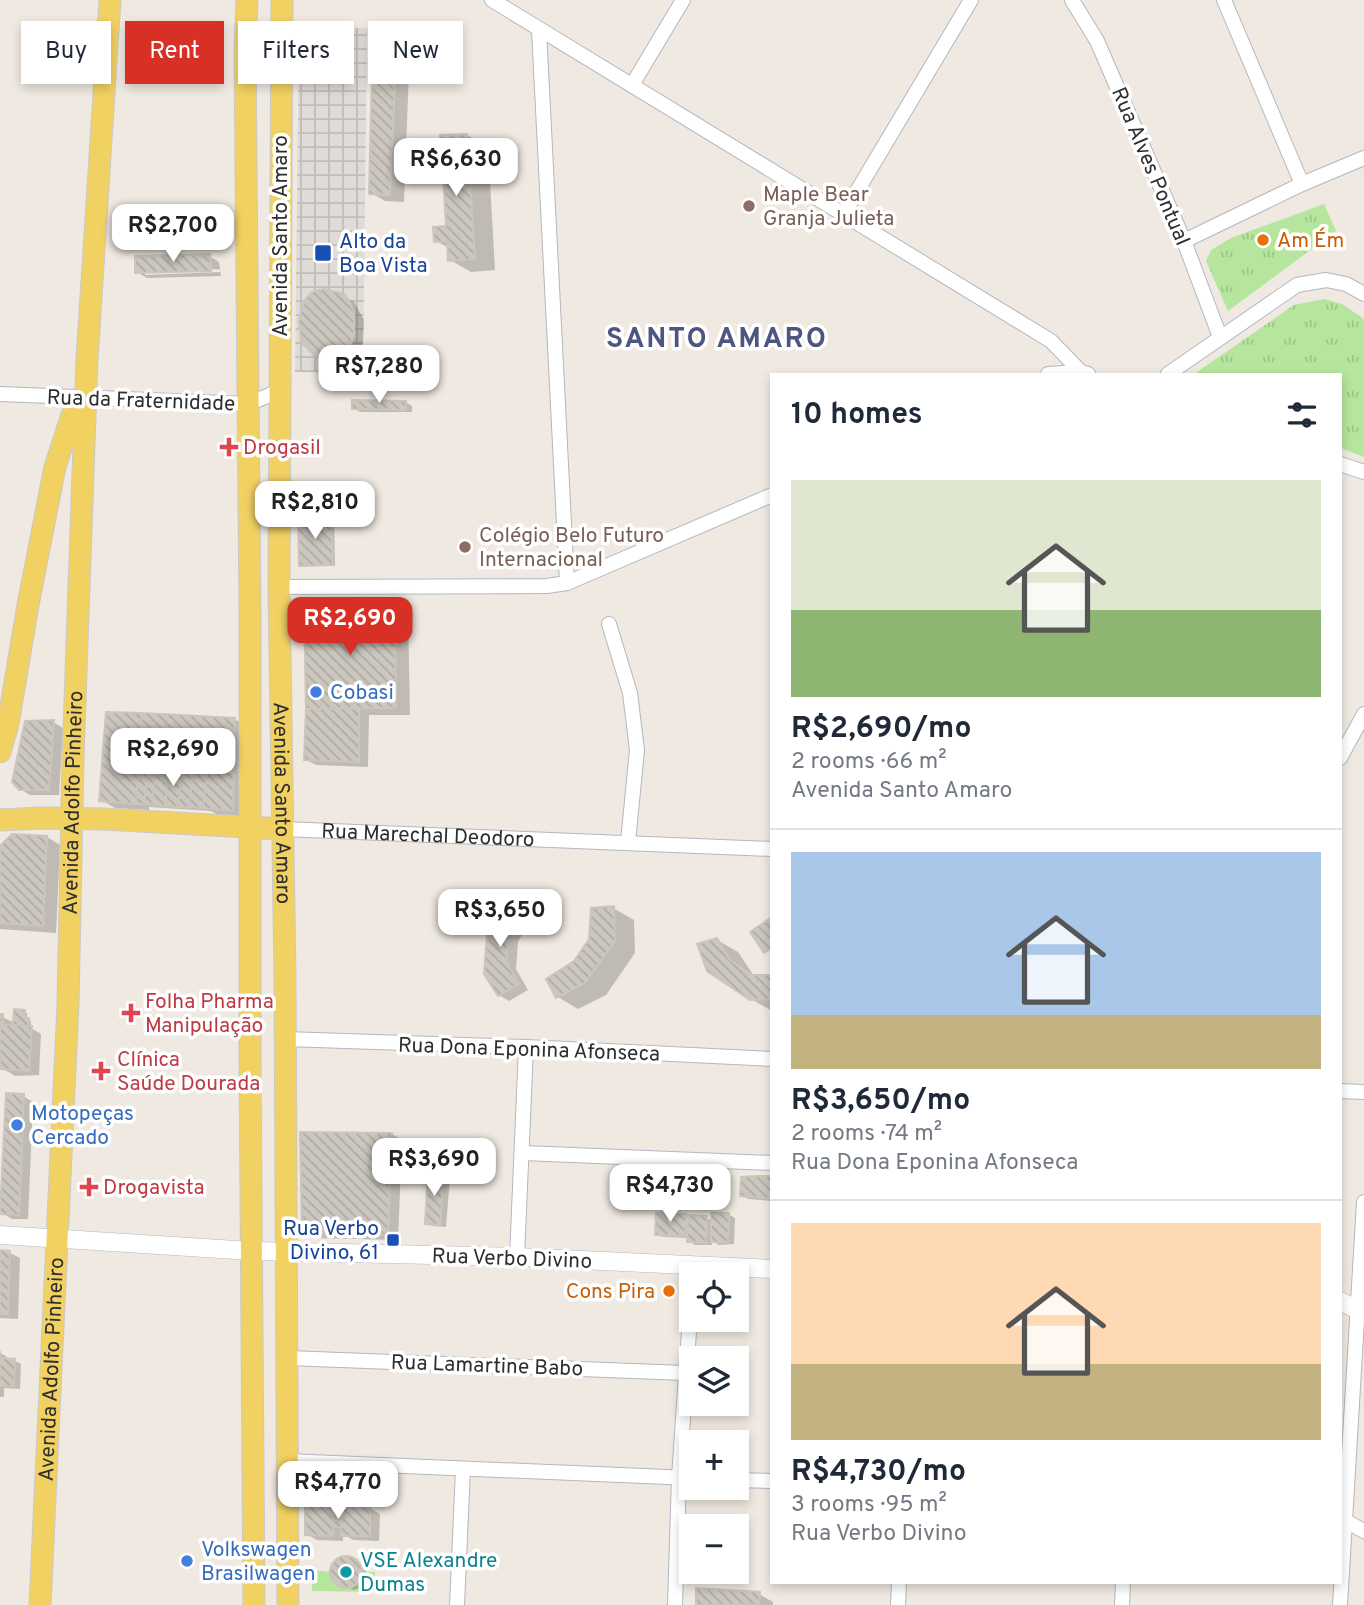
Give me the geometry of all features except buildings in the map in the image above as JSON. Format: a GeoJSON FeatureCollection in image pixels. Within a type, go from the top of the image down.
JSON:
{"type":"FeatureCollection","features":[{"type":"Feature","properties":{"kind":"main road","name":"Avenida Adolfo Pinheiro"},"geometry":{"type":"LineString","coordinates":[[40,1605],[68,1005],[86,398],[110,0]]}},
{"type":"Feature","properties":{"kind":"main road","name":"Avenida Santo Amaro"},"geometry":{"type":"LineString","coordinates":[[247,0],[254,1605]]}},
{"type":"Feature","properties":{"kind":"main road","name":"Avenida Santo Amaro"},"geometry":{"type":"LineString","coordinates":[[282,0],[279,587],[288,1358],[288,1605]]}},
{"type":"Feature","properties":{"kind":"main road"},"geometry":{"type":"LineString","coordinates":[[0,752],[8,724],[55,467],[72,415],[86,398]]}},
{"type":"Feature","properties":{"kind":"main road","name":"Rua Marechal Deodoro"},"geometry":{"type":"LineString","coordinates":[[0,820],[72,818],[283,829]]}},
{"type":"Feature","properties":{"kind":"street"},"geometry":{"type":"LineString","coordinates":[[492,0],[1051,341],[1084,373]]}},
{"type":"Feature","properties":{"kind":"street"},"geometry":{"type":"LineString","coordinates":[[632,85],[684,0]]}},
{"type":"Feature","properties":{"kind":"street"},"geometry":{"type":"LineString","coordinates":[[844,213],[971,0]]}},
{"type":"Feature","properties":{"kind":"street","name":"Rua Alves Pontual"},"geometry":{"type":"LineString","coordinates":[[1072,0],[1097,41],[1184,241],[1220,337]]}},
{"type":"Feature","properties":{"kind":"street"},"geometry":{"type":"LineString","coordinates":[[1224,0],[1302,184]]}},
{"type":"Feature","properties":{"kind":"street"},"geometry":{"type":"LineString","coordinates":[[539,30],[567,583]]}},
{"type":"Feature","properties":{"kind":"street"},"geometry":{"type":"LineString","coordinates":[[1184,241],[1302,184],[1364,158]]}},
{"type":"Feature","properties":{"kind":"street"},"geometry":{"type":"LineString","coordinates":[[1169,373],[1297,285],[1326,280],[1346,284],[1364,294]]}},
{"type":"Feature","properties":{"kind":"street","name":"Rua da Fraternidade"},"geometry":{"type":"LineString","coordinates":[[0,394],[248,404],[279,391]]}},
{"type":"Feature","properties":{"kind":"street"},"geometry":{"type":"LineString","coordinates":[[1342,465],[1364,472]]}},
{"type":"Feature","properties":{"kind":"street"},"geometry":{"type":"LineString","coordinates":[[279,587],[547,586],[567,583],[770,496]]}},
{"type":"Feature","properties":{"kind":"street"},"geometry":{"type":"LineString","coordinates":[[609,624],[630,693],[636,750],[628,842]]}},
{"type":"Feature","properties":{"kind":"street"},"geometry":{"type":"LineString","coordinates":[[1342,754],[1364,714]]}},
{"type":"Feature","properties":{"kind":"street","name":"Rua Marechal Deodoro"},"geometry":{"type":"LineString","coordinates":[[283,829],[770,849]]}},
{"type":"Feature","properties":{"kind":"street","name":"Rua Dona Eponina Afonseca"},"geometry":{"type":"LineString","coordinates":[[285,1039],[770,1059]]}},
{"type":"Feature","properties":{"kind":"street"},"geometry":{"type":"LineString","coordinates":[[517,1257],[526,1047]]}},
{"type":"Feature","properties":{"kind":"street"},"geometry":{"type":"LineString","coordinates":[[1342,1091],[1364,1092]]}},
{"type":"Feature","properties":{"kind":"street"},"geometry":{"type":"LineString","coordinates":[[523,1153],[770,1163]]}},
{"type":"Feature","properties":{"kind":"street"},"geometry":{"type":"LineString","coordinates":[[1364,1202],[1353,1307],[1342,1519],[1364,1531]]}},
{"type":"Feature","properties":{"kind":"street","name":"Rua Verbo Divino"},"geometry":{"type":"LineString","coordinates":[[0,1235],[252,1251],[517,1257],[679,1269]]}},
{"type":"Feature","properties":{"kind":"street","name":"Rua Verbo Divino"},"geometry":{"type":"LineString","coordinates":[[749,1269],[770,1269]]}},
{"type":"Feature","properties":{"kind":"street","name":"Rua Lamartine Babo"},"geometry":{"type":"LineString","coordinates":[[288,1358],[679,1373]]}},
{"type":"Feature","properties":{"kind":"street"},"geometry":{"type":"LineString","coordinates":[[287,1461],[679,1478]]}},
{"type":"Feature","properties":{"kind":"street"},"geometry":{"type":"LineString","coordinates":[[457,1605],[463,1469]]}},
{"type":"Feature","properties":{"kind":"street"},"geometry":{"type":"LineString","coordinates":[[749,1480],[770,1481]]}},
{"type":"Feature","properties":{"kind":"street"},"geometry":{"type":"LineString","coordinates":[[675,1605],[683,1500]]}},
{"type":"Feature","properties":{"kind":"street"},"geometry":{"type":"LineString","coordinates":[[898,1605],[899,1584]]}},
{"type":"Feature","properties":{"kind":"street"},"geometry":{"type":"LineString","coordinates":[[1122,1605],[1123,1584]]}},
{"type":"Feature","properties":{"kind":"street"},"geometry":{"type":"LineString","coordinates":[[1339,1605],[1340,1584]]}},
{"type":"Feature","properties":{"kind":"green space"},"geometry":{"type":"Polygon","coordinates":[[[1324,204],[1336,231],[1228,311],[1206,261],[1211,250],[1231,238],[1324,204]]]}},
{"type":"Feature","properties":{"kind":"green space"},"geometry":{"type":"Polygon","coordinates":[[[1324,299],[1342,304],[1364,319],[1364,457],[1342,448],[1342,373],[1195,373],[1294,305],[1324,299]]]}},
{"type":"Feature","properties":{"kind":"green space"},"geometry":{"type":"Polygon","coordinates":[[[312,1570],[330,1572],[334,1582],[346,1588],[358,1582],[362,1572],[375,1572],[374,1592],[312,1591],[312,1570]]]}},
{"type":"Feature","properties":{"kind":"shaded area"},"geometry":{"type":"Polygon","coordinates":[[[354,28],[367,28],[363,373],[295,372],[298,84],[354,84],[354,28]],[[324,289],[312,292],[300,310],[301,342],[317,358],[351,344],[354,335],[354,313],[344,294],[324,289]]]}},
{"type":"Feature","properties":{"kind":"place","name":"Maple Bear Granja Julieta"},"geometry":{"type":"Point","coordinates":[749,206]}},
{"type":"Feature","properties":{"kind":"place","name":"Am Ém"},"geometry":{"type":"Point","coordinates":[1263,240]}},
{"type":"Feature","properties":{"kind":"place","name":"Alto da Boa Vista"},"geometry":{"type":"Point","coordinates":[323,253]}},
{"type":"Feature","properties":{"kind":"place","name":"Drogasil"},"geometry":{"type":"Point","coordinates":[229,447]}},
{"type":"Feature","properties":{"kind":"place","name":"Colégio Belo Futuro Internacional"},"geometry":{"type":"Point","coordinates":[465,547]}},
{"type":"Feature","properties":{"kind":"place","name":"Cobasi"},"geometry":{"type":"Point","coordinates":[316,692]}},
{"type":"Feature","properties":{"kind":"place","name":"Folha Pharma Manipulação"},"geometry":{"type":"Point","coordinates":[131,1013]}},
{"type":"Feature","properties":{"kind":"place","name":"Clínica Saúde Dourada"},"geometry":{"type":"Point","coordinates":[101,1071]}},
{"type":"Feature","properties":{"kind":"place","name":"Motopeças Cercado"},"geometry":{"type":"Point","coordinates":[17,1125]}},
{"type":"Feature","properties":{"kind":"place","name":"Drogavista"},"geometry":{"type":"Point","coordinates":[89,1187]}},
{"type":"Feature","properties":{"kind":"place","name":"Rua Verbo Divino, 61"},"geometry":{"type":"Point","coordinates":[393,1240]}},
{"type":"Feature","properties":{"kind":"place","name":"Cons Pira"},"geometry":{"type":"Point","coordinates":[669,1291]}},
{"type":"Feature","properties":{"kind":"place","name":"Volkswagen Brasilwagen"},"geometry":{"type":"Point","coordinates":[187,1561]}},
{"type":"Feature","properties":{"kind":"place","name":"VSE Alexandre Dumas"},"geometry":{"type":"Point","coordinates":[346,1572]}},
{"type":"Feature","properties":{"kind":"district","name":"SANTO AMARO"},"geometry":{"type":"Point","coordinates":[717,337]}}]}
